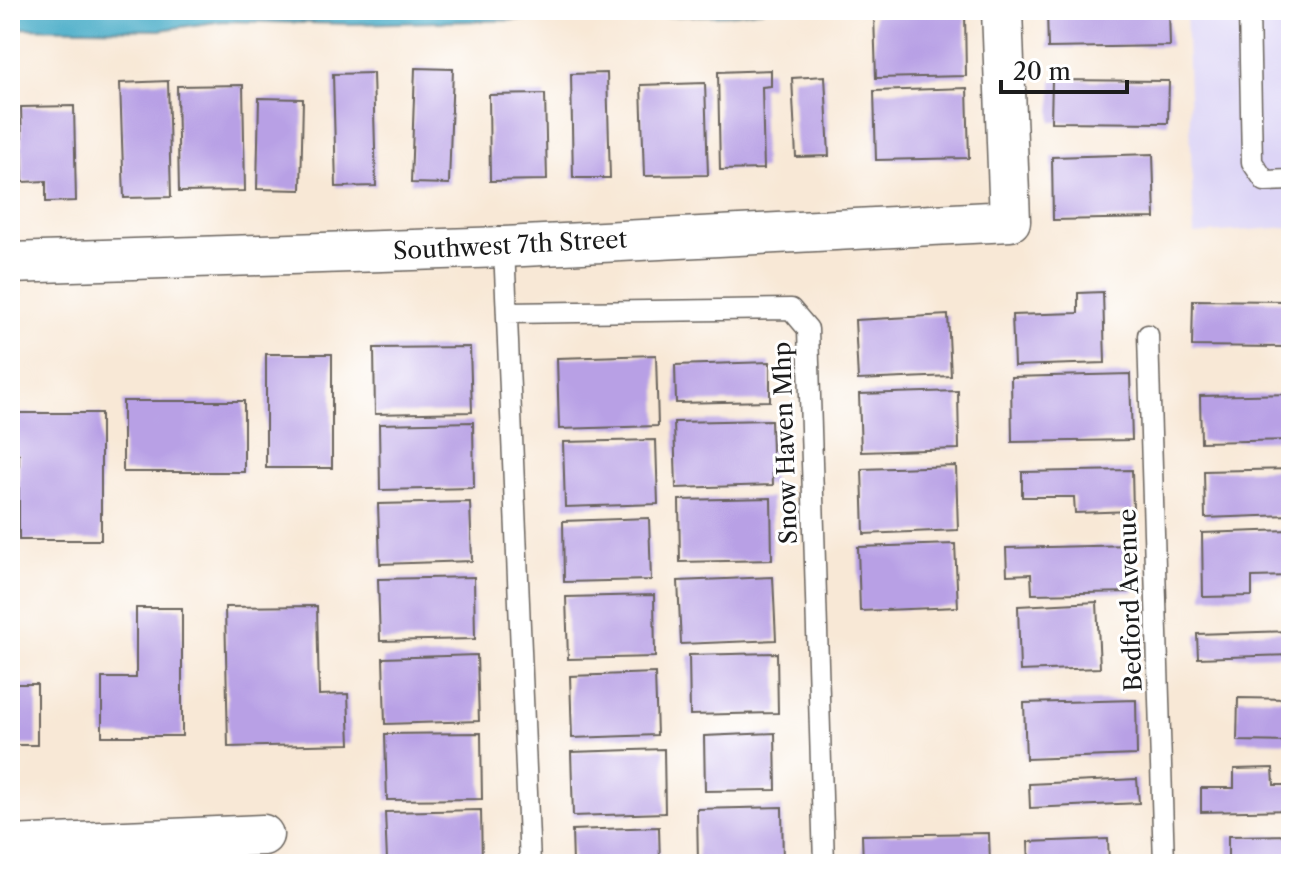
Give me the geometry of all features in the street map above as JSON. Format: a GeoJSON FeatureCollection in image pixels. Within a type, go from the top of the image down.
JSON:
{"type":"FeatureCollection","features":[{"type":"Feature","properties":{"kind":"street","name":"Southwest 7th Street"},"geometry":{"type":"LineString","coordinates":[[10,263],[504,247],[1010,221],[1002,10]]}},
{"type":"Feature","properties":{"kind":"street"},"geometry":{"type":"LineString","coordinates":[[10,846],[263,835]]}},
{"type":"Feature","properties":{"kind":"lane"},"geometry":{"type":"LineString","coordinates":[[1249,10],[1252,162],[1265,181],[1291,180]]}},
{"type":"Feature","properties":{"kind":"lane"},"geometry":{"type":"LineString","coordinates":[[504,247],[530,864]]}},
{"type":"Feature","properties":{"kind":"lane","name":"Snow Haven Mhp"},"geometry":{"type":"LineString","coordinates":[[507,313],[791,309],[808,329],[824,864]]}},
{"type":"Feature","properties":{"kind":"lane","name":"Bedford Avenue"},"geometry":{"type":"LineString","coordinates":[[1148,335],[1164,864]]}},
{"type":"Feature","properties":{"kind":"shaded area"},"geometry":{"type":"Polygon","coordinates":[[[1186,10],[1291,10],[1291,227],[1194,234],[1186,10]]]}},
{"type":"Feature","properties":{"kind":"water"},"geometry":{"type":"Polygon","coordinates":[[[10,10],[764,10],[728,15],[350,24],[223,21],[160,30],[10,28],[10,10]]]}},
{"type":"Feature","properties":{"kind":"building"},"geometry":{"type":"Polygon","coordinates":[[[1047,10],[1169,10],[1170,46],[1048,48],[1047,10]]]}},
{"type":"Feature","properties":{"kind":"building"},"geometry":{"type":"Polygon","coordinates":[[[965,12],[966,76],[876,78],[874,15],[965,12]]]}},
{"type":"Feature","properties":{"kind":"building"},"geometry":{"type":"Polygon","coordinates":[[[415,68],[453,69],[449,184],[411,183],[415,68]]]}},
{"type":"Feature","properties":{"kind":"building"},"geometry":{"type":"Polygon","coordinates":[[[771,70],[771,86],[762,87],[764,169],[720,170],[718,72],[771,70]]]}},
{"type":"Feature","properties":{"kind":"building"},"geometry":{"type":"Polygon","coordinates":[[[373,73],[376,186],[336,187],[333,74],[373,73]]]}},
{"type":"Feature","properties":{"kind":"building"},"geometry":{"type":"Polygon","coordinates":[[[607,73],[610,178],[573,178],[571,74],[607,73]]]}},
{"type":"Feature","properties":{"kind":"building"},"geometry":{"type":"Polygon","coordinates":[[[825,76],[829,156],[796,157],[792,78],[825,76]]]}},
{"type":"Feature","properties":{"kind":"building"},"geometry":{"type":"Polygon","coordinates":[[[1052,80],[1169,81],[1168,123],[1051,122],[1052,80]]]}},
{"type":"Feature","properties":{"kind":"building"},"geometry":{"type":"Polygon","coordinates":[[[168,81],[171,197],[124,198],[120,83],[168,81]]]}},
{"type":"Feature","properties":{"kind":"building"},"geometry":{"type":"Polygon","coordinates":[[[705,83],[708,175],[644,176],[641,85],[705,83]]]}},
{"type":"Feature","properties":{"kind":"building"},"geometry":{"type":"Polygon","coordinates":[[[243,85],[245,191],[179,192],[177,86],[243,85]]]}},
{"type":"Feature","properties":{"kind":"building"},"geometry":{"type":"Polygon","coordinates":[[[967,88],[969,158],[876,160],[874,91],[967,88]]]}},
{"type":"Feature","properties":{"kind":"building"},"geometry":{"type":"Polygon","coordinates":[[[545,94],[547,180],[490,181],[489,95],[545,94]]]}},
{"type":"Feature","properties":{"kind":"building"},"geometry":{"type":"Polygon","coordinates":[[[259,98],[303,99],[301,190],[257,189],[259,98]]]}},
{"type":"Feature","properties":{"kind":"building"},"geometry":{"type":"Polygon","coordinates":[[[74,106],[76,201],[46,202],[46,181],[23,182],[21,107],[74,106]]]}},
{"type":"Feature","properties":{"kind":"building"},"geometry":{"type":"Polygon","coordinates":[[[1153,154],[1155,218],[1053,220],[1052,157],[1153,154]]]}},
{"type":"Feature","properties":{"kind":"building"},"geometry":{"type":"Polygon","coordinates":[[[1103,292],[1105,363],[1014,366],[1012,315],[1078,313],[1078,293],[1103,292]]]}},
{"type":"Feature","properties":{"kind":"building"},"geometry":{"type":"Polygon","coordinates":[[[1193,300],[1291,301],[1291,347],[1192,346],[1193,300]]]}},
{"type":"Feature","properties":{"kind":"building"},"geometry":{"type":"Polygon","coordinates":[[[948,315],[951,376],[858,380],[855,320],[948,315]]]}},
{"type":"Feature","properties":{"kind":"building"},"geometry":{"type":"Polygon","coordinates":[[[470,347],[472,412],[375,414],[374,348],[470,347]]]}},
{"type":"Feature","properties":{"kind":"building"},"geometry":{"type":"Polygon","coordinates":[[[266,354],[332,354],[332,468],[266,468],[266,354]]]}},
{"type":"Feature","properties":{"kind":"building"},"geometry":{"type":"Polygon","coordinates":[[[656,355],[658,426],[559,429],[557,358],[656,355]]]}},
{"type":"Feature","properties":{"kind":"building"},"geometry":{"type":"Polygon","coordinates":[[[770,362],[770,401],[676,403],[675,365],[770,362]]]}},
{"type":"Feature","properties":{"kind":"building"},"geometry":{"type":"Polygon","coordinates":[[[1130,374],[1132,440],[1012,442],[1011,377],[1130,374]]]}},
{"type":"Feature","properties":{"kind":"building"},"geometry":{"type":"Polygon","coordinates":[[[958,391],[959,449],[861,452],[859,394],[958,391]]]}},
{"type":"Feature","properties":{"kind":"building"},"geometry":{"type":"Polygon","coordinates":[[[1291,394],[1291,440],[1201,442],[1200,396],[1291,394]]]}},
{"type":"Feature","properties":{"kind":"building"},"geometry":{"type":"Polygon","coordinates":[[[123,401],[244,401],[244,472],[123,472],[123,401]]]}},
{"type":"Feature","properties":{"kind":"building"},"geometry":{"type":"Polygon","coordinates":[[[10,413],[101,413],[101,540],[19,540],[19,454],[10,454],[10,413]]]}},
{"type":"Feature","properties":{"kind":"building"},"geometry":{"type":"Polygon","coordinates":[[[771,420],[773,485],[676,488],[674,422],[771,420]]]}},
{"type":"Feature","properties":{"kind":"building"},"geometry":{"type":"Polygon","coordinates":[[[473,422],[474,488],[380,490],[379,424],[473,422]]]}},
{"type":"Feature","properties":{"kind":"building"},"geometry":{"type":"Polygon","coordinates":[[[656,440],[658,504],[565,507],[563,442],[656,440]]]}},
{"type":"Feature","properties":{"kind":"building"},"geometry":{"type":"Polygon","coordinates":[[[956,466],[958,530],[864,534],[862,469],[956,466]]]}},
{"type":"Feature","properties":{"kind":"building"},"geometry":{"type":"Polygon","coordinates":[[[1291,469],[1291,515],[1205,518],[1204,471],[1291,469]]]}},
{"type":"Feature","properties":{"kind":"building"},"geometry":{"type":"Polygon","coordinates":[[[1132,470],[1133,511],[1075,513],[1074,497],[1022,497],[1022,472],[1132,470]]]}},
{"type":"Feature","properties":{"kind":"building"},"geometry":{"type":"Polygon","coordinates":[[[771,498],[772,560],[680,562],[679,500],[771,498]]]}},
{"type":"Feature","properties":{"kind":"building"},"geometry":{"type":"Polygon","coordinates":[[[470,502],[472,561],[380,564],[378,504],[470,502]]]}},
{"type":"Feature","properties":{"kind":"building"},"geometry":{"type":"Polygon","coordinates":[[[649,518],[651,580],[564,582],[563,521],[649,518]]]}},
{"type":"Feature","properties":{"kind":"building"},"geometry":{"type":"Polygon","coordinates":[[[1289,530],[1290,576],[1252,577],[1252,596],[1203,597],[1202,533],[1289,530]]]}},
{"type":"Feature","properties":{"kind":"building"},"geometry":{"type":"Polygon","coordinates":[[[955,544],[958,607],[860,611],[858,547],[955,544]]]}},
{"type":"Feature","properties":{"kind":"building"},"geometry":{"type":"Polygon","coordinates":[[[1133,545],[1134,592],[1032,594],[1031,574],[1007,575],[1006,548],[1133,545]]]}},
{"type":"Feature","properties":{"kind":"building"},"geometry":{"type":"Polygon","coordinates":[[[474,577],[475,639],[380,641],[378,579],[474,577]]]}},
{"type":"Feature","properties":{"kind":"building"},"geometry":{"type":"Polygon","coordinates":[[[773,577],[776,640],[681,644],[678,581],[773,577]]]}},
{"type":"Feature","properties":{"kind":"building"},"geometry":{"type":"Polygon","coordinates":[[[654,595],[655,657],[568,659],[566,597],[654,595]]]}},
{"type":"Feature","properties":{"kind":"building"},"geometry":{"type":"Polygon","coordinates":[[[1097,602],[1100,668],[1020,671],[1018,606],[1097,602]]]}},
{"type":"Feature","properties":{"kind":"building"},"geometry":{"type":"Polygon","coordinates":[[[317,606],[319,695],[348,694],[350,744],[228,747],[225,607],[317,606]]]}},
{"type":"Feature","properties":{"kind":"building"},"geometry":{"type":"Polygon","coordinates":[[[136,608],[182,608],[182,736],[102,736],[102,678],[136,678],[136,608]]]}},
{"type":"Feature","properties":{"kind":"building"},"geometry":{"type":"Polygon","coordinates":[[[1291,631],[1291,655],[1198,658],[1197,634],[1291,631]]]}},
{"type":"Feature","properties":{"kind":"building"},"geometry":{"type":"Polygon","coordinates":[[[777,653],[778,713],[690,715],[689,655],[777,653]]]}},
{"type":"Feature","properties":{"kind":"building"},"geometry":{"type":"Polygon","coordinates":[[[477,655],[479,721],[385,724],[383,658],[477,655]]]}},
{"type":"Feature","properties":{"kind":"building"},"geometry":{"type":"Polygon","coordinates":[[[655,673],[657,735],[572,738],[570,676],[655,673]]]}},
{"type":"Feature","properties":{"kind":"building"},"geometry":{"type":"Polygon","coordinates":[[[10,684],[37,684],[37,745],[10,745],[10,684]]]}},
{"type":"Feature","properties":{"kind":"building"},"geometry":{"type":"Polygon","coordinates":[[[1238,698],[1291,699],[1291,742],[1237,741],[1238,698]]]}},
{"type":"Feature","properties":{"kind":"building"},"geometry":{"type":"Polygon","coordinates":[[[1136,700],[1137,755],[1026,759],[1024,703],[1136,700]]]}},
{"type":"Feature","properties":{"kind":"building"},"geometry":{"type":"Polygon","coordinates":[[[481,733],[482,799],[387,800],[385,734],[481,733]]]}},
{"type":"Feature","properties":{"kind":"building"},"geometry":{"type":"Polygon","coordinates":[[[775,733],[776,790],[705,791],[704,736],[775,733]]]}},
{"type":"Feature","properties":{"kind":"building"},"geometry":{"type":"Polygon","coordinates":[[[664,749],[665,813],[573,816],[571,752],[664,749]]]}},
{"type":"Feature","properties":{"kind":"building"},"geometry":{"type":"Polygon","coordinates":[[[1273,768],[1274,785],[1291,785],[1291,810],[1201,812],[1201,788],[1234,788],[1234,769],[1273,768]]]}},
{"type":"Feature","properties":{"kind":"building"},"geometry":{"type":"Polygon","coordinates":[[[1137,779],[1139,803],[1030,808],[1029,784],[1137,779]]]}},
{"type":"Feature","properties":{"kind":"building"},"geometry":{"type":"Polygon","coordinates":[[[782,807],[783,864],[698,864],[697,809],[782,807]]]}},
{"type":"Feature","properties":{"kind":"building"},"geometry":{"type":"Polygon","coordinates":[[[481,810],[482,864],[387,861],[385,812],[481,810]]]}},
{"type":"Feature","properties":{"kind":"building"},"geometry":{"type":"Polygon","coordinates":[[[659,827],[660,864],[573,864],[572,830],[659,827]]]}},
{"type":"Feature","properties":{"kind":"building"},"geometry":{"type":"Polygon","coordinates":[[[989,833],[990,864],[863,864],[862,835],[989,833]]]}},
{"type":"Feature","properties":{"kind":"building"},"geometry":{"type":"Polygon","coordinates":[[[1291,835],[1291,864],[1228,864],[1228,836],[1291,835]]]}},
{"type":"Feature","properties":{"kind":"building"},"geometry":{"type":"Polygon","coordinates":[[[1108,839],[1109,864],[1029,864],[1028,842],[1108,839]]]}}]}
